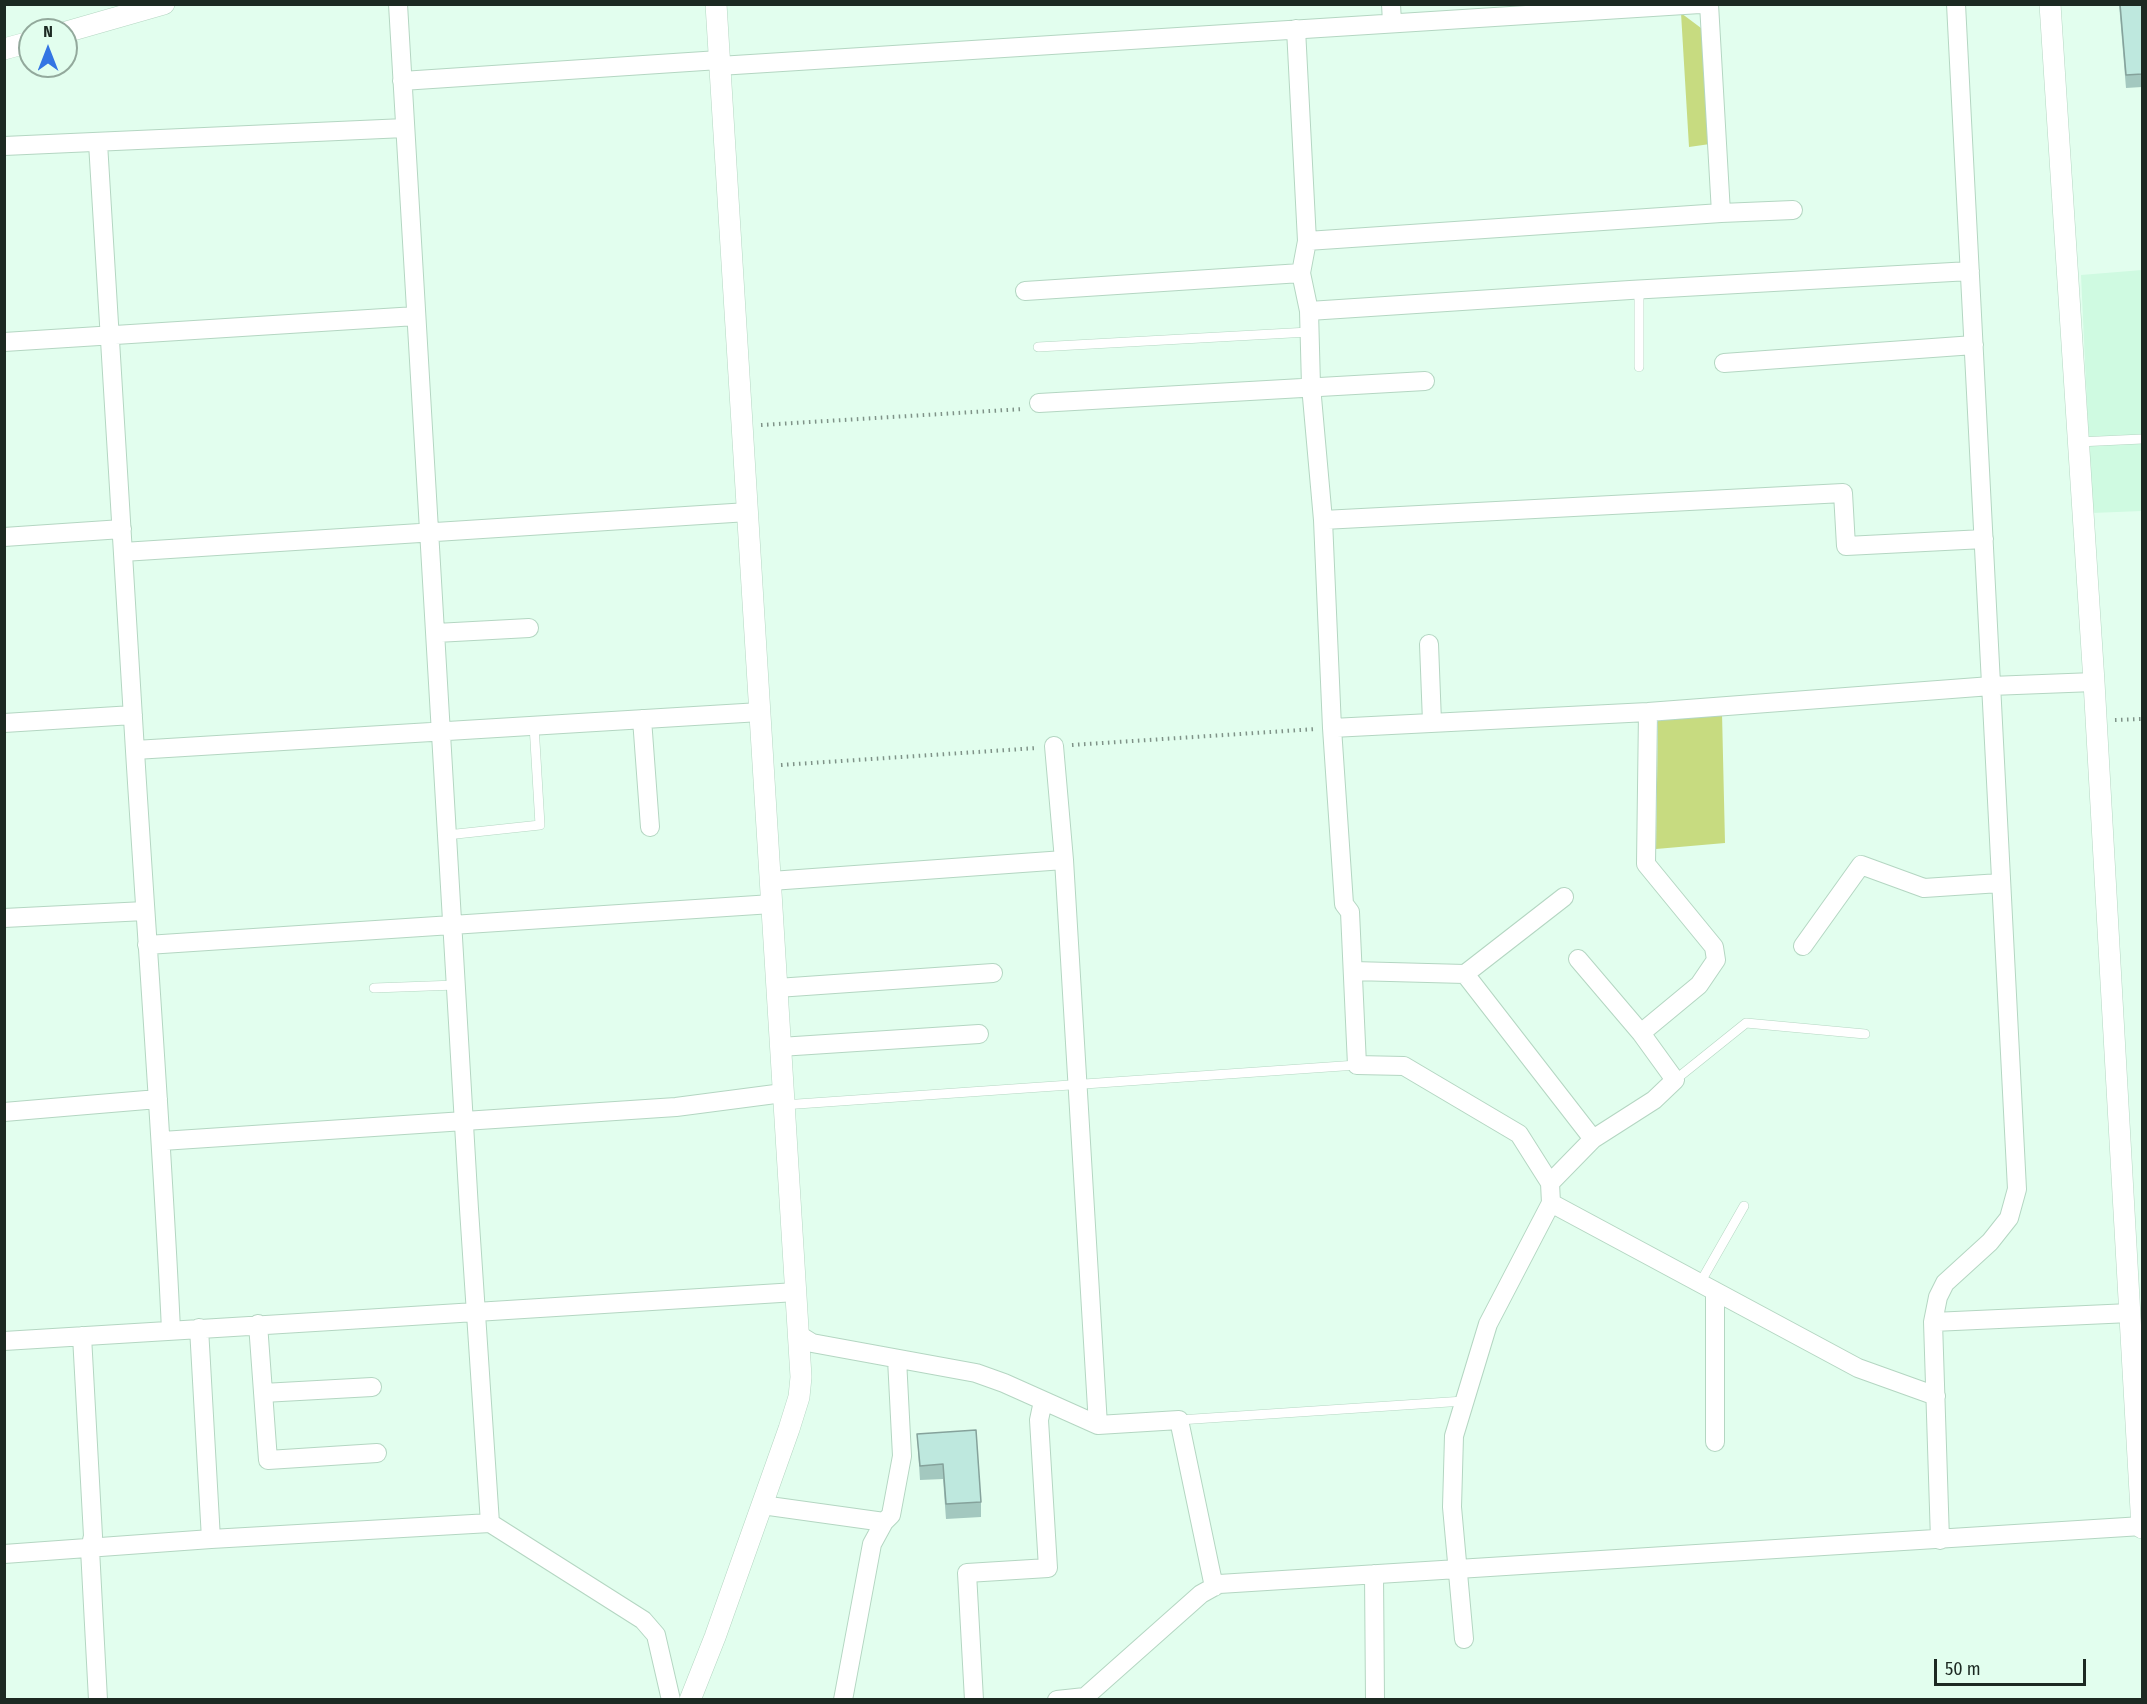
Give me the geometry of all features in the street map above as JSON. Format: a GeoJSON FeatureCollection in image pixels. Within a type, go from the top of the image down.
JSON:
{"type":"FeatureCollection","features":[{"type":"Feature","properties":{"kind":"street"},"geometry":{"type":"LineString","coordinates":[[78,29],[165,4]]}},
{"type":"Feature","properties":{"kind":"street"},"geometry":{"type":"LineString","coordinates":[[398,4],[428,531],[490,1523]]}},
{"type":"Feature","properties":{"kind":"street"},"geometry":{"type":"LineString","coordinates":[[690,1700],[762,1505],[799,1397],[801,1377],[716,4]]}},
{"type":"Feature","properties":{"kind":"street"},"geometry":{"type":"LineString","coordinates":[[1390,4],[1392,23]]}},
{"type":"Feature","properties":{"kind":"street"},"geometry":{"type":"LineString","coordinates":[[402,81],[1392,23],[1566,8],[1700,4]]}},
{"type":"Feature","properties":{"kind":"street"},"geometry":{"type":"LineString","coordinates":[[1709,4],[1721,213]]}},
{"type":"Feature","properties":{"kind":"street"},"geometry":{"type":"LineString","coordinates":[[1940,1540],[1933,1322],[1938,1297],[1945,1282],[1990,1242],[2009,1218],[2016,1195],[1956,4]]}},
{"type":"Feature","properties":{"kind":"street"},"geometry":{"type":"LineString","coordinates":[[1058,1700],[1084,1696],[1201,1594],[1219,1584],[2142,1527],[2139,1390],[2130,1313],[2094,682],[2050,4]]}},
{"type":"Feature","properties":{"kind":"street"},"geometry":{"type":"LineString","coordinates":[[1296,29],[1307,241],[1301,273],[1309,311],[1311,386],[1323,520],[1332,728],[1344,904],[1350,912],[1357,1065],[1404,1066],[1519,1134],[1550,1183],[1551,1203],[1488,1324],[1454,1436],[1452,1507],[1464,1640]]}},
{"type":"Feature","properties":{"kind":"street"},"geometry":{"type":"LineString","coordinates":[[4,146],[405,128]]}},
{"type":"Feature","properties":{"kind":"street"},"geometry":{"type":"LineString","coordinates":[[98,143],[112,334],[147,945],[162,1141],[171,1330]]}},
{"type":"Feature","properties":{"kind":"street"},"geometry":{"type":"LineString","coordinates":[[1307,241],[1793,210]]}},
{"type":"Feature","properties":{"kind":"street"},"geometry":{"type":"LineString","coordinates":[[1309,311],[1639,289],[1970,271]]}},
{"type":"Feature","properties":{"kind":"street"},"geometry":{"type":"LineString","coordinates":[[1025,291],[1301,273]]}},
{"type":"Feature","properties":{"kind":"street"},"geometry":{"type":"LineString","coordinates":[[4,342],[416,316]]}},
{"type":"Feature","properties":{"kind":"street"},"geometry":{"type":"LineString","coordinates":[[1724,363],[1974,345]]}},
{"type":"Feature","properties":{"kind":"street"},"geometry":{"type":"LineString","coordinates":[[1039,403],[1425,381]]}},
{"type":"Feature","properties":{"kind":"street"},"geometry":{"type":"LineString","coordinates":[[1323,520],[1843,493],[1846,546],[1984,539]]}},
{"type":"Feature","properties":{"kind":"street"},"geometry":{"type":"LineString","coordinates":[[123,552],[748,512]]}},
{"type":"Feature","properties":{"kind":"street"},"geometry":{"type":"LineString","coordinates":[[4,537],[122,530]]}},
{"type":"Feature","properties":{"kind":"street"},"geometry":{"type":"LineString","coordinates":[[436,633],[529,628]]}},
{"type":"Feature","properties":{"kind":"street"},"geometry":{"type":"LineString","coordinates":[[1429,644],[1432,722]]}},
{"type":"Feature","properties":{"kind":"street"},"geometry":{"type":"LineString","coordinates":[[1332,728],[1648,712],[1991,686],[2094,682]]}},
{"type":"Feature","properties":{"kind":"street"},"geometry":{"type":"LineString","coordinates":[[135,750],[760,712]]}},
{"type":"Feature","properties":{"kind":"street"},"geometry":{"type":"LineString","coordinates":[[1641,1033],[1699,985],[1716,960],[1714,947],[1646,864],[1648,712]]}},
{"type":"Feature","properties":{"kind":"street"},"geometry":{"type":"LineString","coordinates":[[4,723],[133,715]]}},
{"type":"Feature","properties":{"kind":"street"},"geometry":{"type":"LineString","coordinates":[[642,719],[650,827]]}},
{"type":"Feature","properties":{"kind":"street"},"geometry":{"type":"LineString","coordinates":[[1054,747],[1064,860],[1098,1425]]}},
{"type":"Feature","properties":{"kind":"street"},"geometry":{"type":"LineString","coordinates":[[771,881],[1064,860]]}},
{"type":"Feature","properties":{"kind":"street"},"geometry":{"type":"LineString","coordinates":[[1803,946],[1861,865],[1924,888],[2000,883]]}},
{"type":"Feature","properties":{"kind":"street"},"geometry":{"type":"LineString","coordinates":[[1353,971],[1465,974],[1564,897]]}},
{"type":"Feature","properties":{"kind":"street"},"geometry":{"type":"LineString","coordinates":[[147,945],[772,904]]}},
{"type":"Feature","properties":{"kind":"street"},"geometry":{"type":"LineString","coordinates":[[4,918],[145,910]]}},
{"type":"Feature","properties":{"kind":"street"},"geometry":{"type":"LineString","coordinates":[[1550,1183],[1593,1139],[1654,1100],[1675,1080],[1641,1033],[1578,958]]}},
{"type":"Feature","properties":{"kind":"street"},"geometry":{"type":"LineString","coordinates":[[777,988],[993,973]]}},
{"type":"Feature","properties":{"kind":"street"},"geometry":{"type":"LineString","coordinates":[[1465,974],[1593,1139]]}},
{"type":"Feature","properties":{"kind":"street"},"geometry":{"type":"LineString","coordinates":[[780,1047],[979,1034]]}},
{"type":"Feature","properties":{"kind":"street"},"geometry":{"type":"LineString","coordinates":[[4,1112],[158,1099]]}},
{"type":"Feature","properties":{"kind":"street"},"geometry":{"type":"LineString","coordinates":[[162,1141],[783,1099]]}},
{"type":"Feature","properties":{"kind":"street"},"geometry":{"type":"LineString","coordinates":[[1551,1203],[1858,1368],[1936,1396]]}},
{"type":"Feature","properties":{"kind":"street"},"geometry":{"type":"LineString","coordinates":[[1707,1287],[1715,1442]]}},
{"type":"Feature","properties":{"kind":"street"},"geometry":{"type":"LineString","coordinates":[[4,1341],[796,1292]]}},
{"type":"Feature","properties":{"kind":"street"},"geometry":{"type":"LineString","coordinates":[[1933,1322],[2130,1313]]}},
{"type":"Feature","properties":{"kind":"street"},"geometry":{"type":"LineString","coordinates":[[258,1324],[268,1460],[377,1453]]}},
{"type":"Feature","properties":{"kind":"street"},"geometry":{"type":"LineString","coordinates":[[199,1328],[211,1539]]}},
{"type":"Feature","properties":{"kind":"street"},"geometry":{"type":"LineString","coordinates":[[799,1335],[812,1343],[976,1373],[1098,1425],[1179,1420],[1214,1587]]}},
{"type":"Feature","properties":{"kind":"street"},"geometry":{"type":"LineString","coordinates":[[82,1336],[93,1536],[90,1549],[98,1700]]}},
{"type":"Feature","properties":{"kind":"street"},"geometry":{"type":"LineString","coordinates":[[843,1700],[872,1544],[884,1522],[891,1515],[902,1456],[897,1359]]}},
{"type":"Feature","properties":{"kind":"street"},"geometry":{"type":"LineString","coordinates":[[263,1393],[372,1387]]}},
{"type":"Feature","properties":{"kind":"street"},"geometry":{"type":"LineString","coordinates":[[974,1700],[967,1573],[1048,1568],[1039,1420],[1043,1401]]}},
{"type":"Feature","properties":{"kind":"street"},"geometry":{"type":"LineString","coordinates":[[762,1505],[884,1522]]}},
{"type":"Feature","properties":{"kind":"street"},"geometry":{"type":"LineString","coordinates":[[4,1554],[90,1549],[115,1545],[490,1523],[643,1620],[656,1635],[671,1700]]}},
{"type":"Feature","properties":{"kind":"street"},"geometry":{"type":"LineString","coordinates":[[1374,1574],[1375,1700]]}},
{"type":"Feature","properties":{"kind":"lane"},"geometry":{"type":"LineString","coordinates":[[1639,289],[1639,367]]}},
{"type":"Feature","properties":{"kind":"lane"},"geometry":{"type":"LineString","coordinates":[[1038,347],[1309,332]]}},
{"type":"Feature","properties":{"kind":"lane"},"geometry":{"type":"LineString","coordinates":[[2078,442],[2142,439]]}},
{"type":"Feature","properties":{"kind":"lane"},"geometry":{"type":"LineString","coordinates":[[447,835],[540,825],[534,725]]}},
{"type":"Feature","properties":{"kind":"lane"},"geometry":{"type":"LineString","coordinates":[[374,988],[456,985]]}},
{"type":"Feature","properties":{"kind":"lane"},"geometry":{"type":"LineString","coordinates":[[1675,1080],[1746,1023],[1865,1034]]}},
{"type":"Feature","properties":{"kind":"lane"},"geometry":{"type":"LineString","coordinates":[[783,1099],[1077,1086],[1357,1065]]}},
{"type":"Feature","properties":{"kind":"lane"},"geometry":{"type":"LineString","coordinates":[[1707,1287],[1743,1206]]}},
{"type":"Feature","properties":{"kind":"lane"},"geometry":{"type":"LineString","coordinates":[[1179,1420],[1464,1401]]}},
{"type":"Feature","properties":{"kind":"path"},"geometry":{"type":"LineString","coordinates":[[742,426],[1030,409],[1039,403]]}},
{"type":"Feature","properties":{"kind":"path"},"geometry":{"type":"LineString","coordinates":[[2096,721],[2142,718]]}},
{"type":"Feature","properties":{"kind":"shaded area"},"geometry":{"type":"Polygon","coordinates":[[[2142,270],[2142,511],[2092,513],[2081,275],[2142,270]]]}},
{"type":"Feature","properties":{"kind":"green space"},"geometry":{"type":"Polygon","coordinates":[[[1681,13],[1701,28],[1710,144],[1689,147],[1681,13]]]}},
{"type":"Feature","properties":{"kind":"green space"},"geometry":{"type":"Polygon","coordinates":[[[1722,713],[1725,843],[1656,849],[1658,717],[1722,713]]]}},
{"type":"Feature","properties":{"kind":"building"},"geometry":{"type":"Polygon","coordinates":[[[2120,4],[2142,4],[2142,74],[2126,75],[2120,4]]]}},
{"type":"Feature","properties":{"kind":"building"},"geometry":{"type":"Polygon","coordinates":[[[976,1430],[981,1502],[946,1504],[943,1464],[920,1466],[917,1434],[976,1430]]]}}]}
